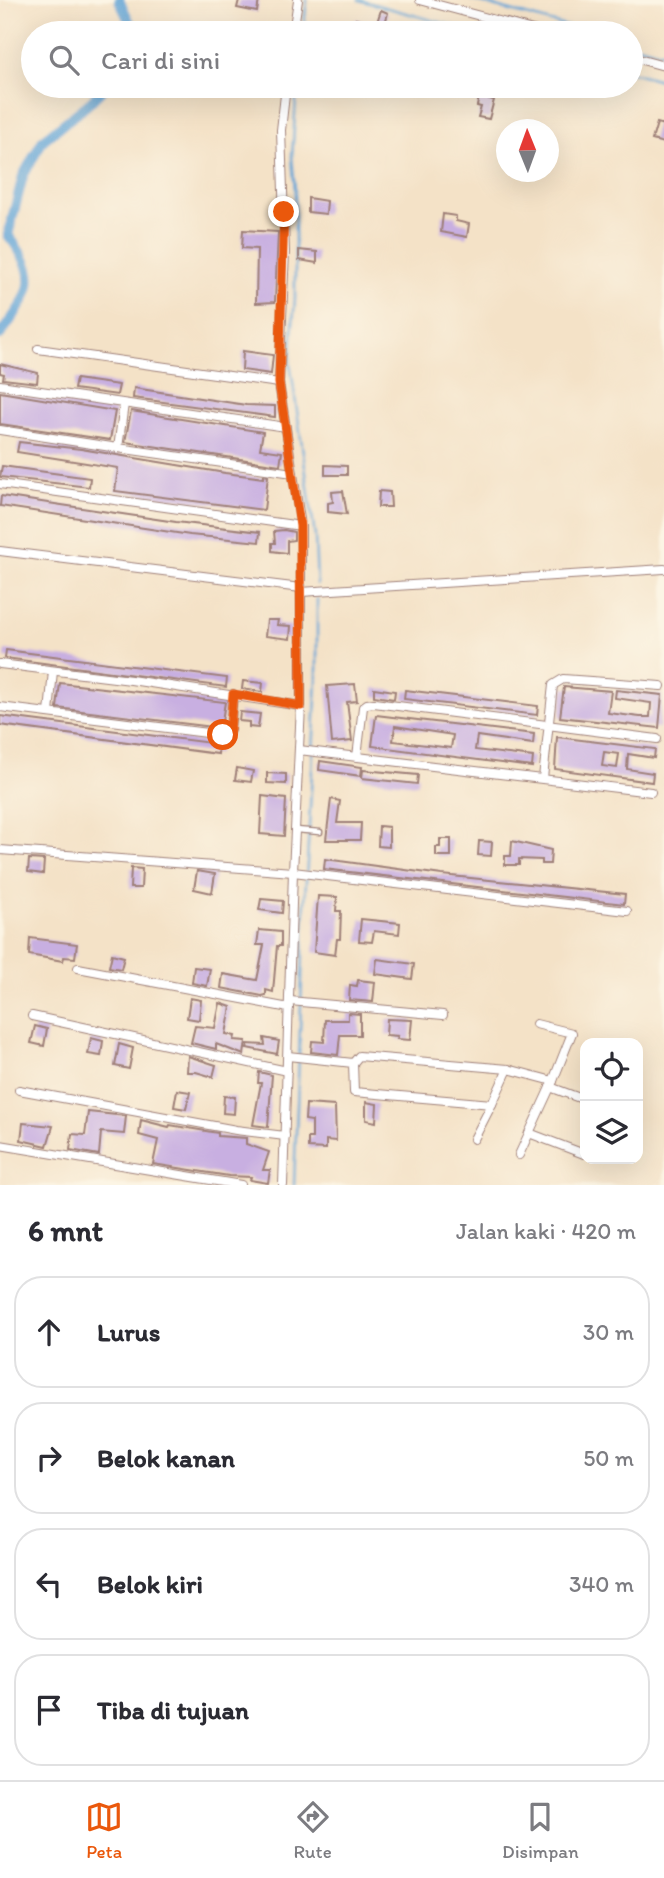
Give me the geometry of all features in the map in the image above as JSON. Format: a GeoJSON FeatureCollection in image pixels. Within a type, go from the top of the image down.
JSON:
{"type":"FeatureCollection","features":[{"type":"Feature","properties":{"kind":"street"},"geometry":{"type":"LineString","coordinates":[[295,21],[298,0]]}},
{"type":"Feature","properties":{"kind":"street"},"geometry":{"type":"LineString","coordinates":[[420,0],[499,21]]}},
{"type":"Feature","properties":{"kind":"street"},"geometry":{"type":"LineString","coordinates":[[643,60],[664,66]]}},
{"type":"Feature","properties":{"kind":"street"},"geometry":{"type":"LineString","coordinates":[[282,1185],[287,1072],[291,1056],[302,750],[300,526],[279,383],[278,346],[285,252],[280,160],[285,98]]}},
{"type":"Feature","properties":{"kind":"street"},"geometry":{"type":"LineString","coordinates":[[38,349],[279,383]]}},
{"type":"Feature","properties":{"kind":"street"},"geometry":{"type":"LineString","coordinates":[[0,385],[286,427]]}},
{"type":"Feature","properties":{"kind":"street"},"geometry":{"type":"LineString","coordinates":[[118,448],[124,404]]}},
{"type":"Feature","properties":{"kind":"street"},"geometry":{"type":"LineString","coordinates":[[0,430],[293,473]]}},
{"type":"Feature","properties":{"kind":"street"},"geometry":{"type":"LineString","coordinates":[[0,484],[300,526]]}},
{"type":"Feature","properties":{"kind":"street"},"geometry":{"type":"LineString","coordinates":[[0,551],[301,590],[664,569]]}},
{"type":"Feature","properties":{"kind":"street"},"geometry":{"type":"LineString","coordinates":[[0,664],[233,694],[301,706]]}},
{"type":"Feature","properties":{"kind":"street"},"geometry":{"type":"LineString","coordinates":[[49,713],[53,671]]}},
{"type":"Feature","properties":{"kind":"street"},"geometry":{"type":"LineString","coordinates":[[543,778],[553,685],[556,682],[563,680],[661,686]]}},
{"type":"Feature","properties":{"kind":"street"},"geometry":{"type":"LineString","coordinates":[[0,707],[223,735],[230,730],[233,694]]}},
{"type":"Feature","properties":{"kind":"street"},"geometry":{"type":"LineString","coordinates":[[357,757],[363,707],[367,704],[657,739]]}},
{"type":"Feature","properties":{"kind":"street"},"geometry":{"type":"LineString","coordinates":[[302,750],[651,792]]}},
{"type":"Feature","properties":{"kind":"street"},"geometry":{"type":"LineString","coordinates":[[0,850],[296,872],[627,911]]}},
{"type":"Feature","properties":{"kind":"street"},"geometry":{"type":"LineString","coordinates":[[78,968],[292,1003],[309,1002],[443,1014]]}},
{"type":"Feature","properties":{"kind":"street"},"geometry":{"type":"LineString","coordinates":[[32,1016],[287,1072]]}},
{"type":"Feature","properties":{"kind":"street"},"geometry":{"type":"LineString","coordinates":[[519,1155],[572,1033],[536,1024]]}},
{"type":"Feature","properties":{"kind":"street"},"geometry":{"type":"LineString","coordinates":[[291,1056],[353,1063]]}},
{"type":"Feature","properties":{"kind":"street"},"geometry":{"type":"LineString","coordinates":[[492,1104],[354,1092],[353,1063],[359,1056],[508,1069],[580,1098]]}},
{"type":"Feature","properties":{"kind":"street"},"geometry":{"type":"LineString","coordinates":[[474,1139],[508,1069]]}},
{"type":"Feature","properties":{"kind":"street"},"geometry":{"type":"LineString","coordinates":[[19,1090],[236,1130],[285,1136]]}},
{"type":"Feature","properties":{"kind":"street"},"geometry":{"type":"LineString","coordinates":[[529,1133],[580,1152]]}},
{"type":"Feature","properties":{"kind":"street"},"geometry":{"type":"LineString","coordinates":[[0,1145],[241,1185]]}},
{"type":"Feature","properties":{"kind":"lane"},"geometry":{"type":"LineString","coordinates":[[298,831],[317,832]]}},
{"type":"Feature","properties":{"kind":"building"},"geometry":{"type":"Polygon","coordinates":[[[239,0],[259,0],[257,12],[237,8],[239,0]]]}},
{"type":"Feature","properties":{"kind":"building"},"geometry":{"type":"Polygon","coordinates":[[[381,10],[388,13],[386,21],[377,21],[381,10]]]}},
{"type":"Feature","properties":{"kind":"building"},"geometry":{"type":"Polygon","coordinates":[[[479,98],[494,100],[489,119],[478,117],[481,107],[477,106],[479,98]]]}},
{"type":"Feature","properties":{"kind":"building"},"geometry":{"type":"Polygon","coordinates":[[[657,123],[664,125],[664,143],[652,140],[657,123]]]}},
{"type":"Feature","properties":{"kind":"building"},"geometry":{"type":"Polygon","coordinates":[[[308,198],[327,201],[326,214],[308,212],[308,198]]]}},
{"type":"Feature","properties":{"kind":"building"},"geometry":{"type":"Polygon","coordinates":[[[443,214],[456,216],[456,221],[469,224],[467,237],[441,232],[443,214]]]}},
{"type":"Feature","properties":{"kind":"building"},"geometry":{"type":"Polygon","coordinates":[[[243,230],[278,232],[275,302],[256,303],[257,249],[242,248],[243,230]]]}},
{"type":"Feature","properties":{"kind":"building"},"geometry":{"type":"Polygon","coordinates":[[[299,250],[317,252],[317,263],[299,260],[299,250]]]}},
{"type":"Feature","properties":{"kind":"building"},"geometry":{"type":"Polygon","coordinates":[[[243,351],[273,355],[271,374],[242,370],[243,351]]]}},
{"type":"Feature","properties":{"kind":"building"},"geometry":{"type":"Polygon","coordinates":[[[0,364],[38,373],[37,383],[3,379],[0,364]]]}},
{"type":"Feature","properties":{"kind":"building"},"geometry":{"type":"Polygon","coordinates":[[[76,379],[119,385],[117,395],[74,389],[76,379]]]}},
{"type":"Feature","properties":{"kind":"building"},"geometry":{"type":"Polygon","coordinates":[[[134,388],[246,405],[275,406],[275,417],[133,398],[134,388]]]}},
{"type":"Feature","properties":{"kind":"building"},"geometry":{"type":"Polygon","coordinates":[[[0,392],[115,411],[110,440],[0,424],[0,392]]]}},
{"type":"Feature","properties":{"kind":"building"},"geometry":{"type":"Polygon","coordinates":[[[131,411],[263,432],[260,449],[282,452],[280,465],[125,442],[131,411]]]}},
{"type":"Feature","properties":{"kind":"building"},"geometry":{"type":"Polygon","coordinates":[[[19,442],[81,449],[225,473],[264,478],[264,475],[268,476],[264,510],[115,491],[118,468],[17,452],[19,442]]]}},
{"type":"Feature","properties":{"kind":"building"},"geometry":{"type":"Polygon","coordinates":[[[325,465],[347,466],[347,475],[325,475],[325,465]]]}},
{"type":"Feature","properties":{"kind":"building"},"geometry":{"type":"Polygon","coordinates":[[[2,466],[90,478],[89,487],[0,477],[2,466]]]}},
{"type":"Feature","properties":{"kind":"building"},"geometry":{"type":"Polygon","coordinates":[[[343,491],[347,514],[328,512],[328,503],[333,502],[332,492],[343,491]]]}},
{"type":"Feature","properties":{"kind":"building"},"geometry":{"type":"Polygon","coordinates":[[[379,491],[390,492],[391,507],[378,507],[379,491]]]}},
{"type":"Feature","properties":{"kind":"building"},"geometry":{"type":"Polygon","coordinates":[[[1,496],[260,532],[259,542],[190,535],[0,506],[1,496]]]}},
{"type":"Feature","properties":{"kind":"building"},"geometry":{"type":"Polygon","coordinates":[[[274,531],[294,532],[294,540],[287,541],[287,553],[272,551],[272,543],[275,543],[274,531]]]}},
{"type":"Feature","properties":{"kind":"building"},"geometry":{"type":"Polygon","coordinates":[[[267,620],[278,620],[277,625],[291,626],[290,639],[265,636],[267,620]]]}},
{"type":"Feature","properties":{"kind":"building"},"geometry":{"type":"Polygon","coordinates":[[[6,650],[227,678],[226,687],[5,658],[6,650]]]}},
{"type":"Feature","properties":{"kind":"building"},"geometry":{"type":"Polygon","coordinates":[[[243,681],[263,683],[262,692],[242,689],[243,681]]]}},
{"type":"Feature","properties":{"kind":"building"},"geometry":{"type":"Polygon","coordinates":[[[60,683],[225,702],[221,728],[57,708],[60,683]]]}},
{"type":"Feature","properties":{"kind":"building"},"geometry":{"type":"Polygon","coordinates":[[[355,684],[357,701],[347,702],[352,741],[332,743],[327,686],[355,684]]]}},
{"type":"Feature","properties":{"kind":"building"},"geometry":{"type":"Polygon","coordinates":[[[564,687],[611,691],[608,713],[640,717],[650,717],[651,703],[615,698],[616,690],[662,695],[659,728],[560,717],[564,687]]]}},
{"type":"Feature","properties":{"kind":"building"},"geometry":{"type":"Polygon","coordinates":[[[374,688],[395,691],[394,699],[374,696],[374,688]]]}},
{"type":"Feature","properties":{"kind":"building"},"geometry":{"type":"Polygon","coordinates":[[[405,690],[538,706],[537,715],[404,699],[405,690]]]}},
{"type":"Feature","properties":{"kind":"building"},"geometry":{"type":"Polygon","coordinates":[[[240,712],[260,714],[258,728],[249,727],[249,722],[239,721],[240,712]]]}},
{"type":"Feature","properties":{"kind":"building"},"geometry":{"type":"Polygon","coordinates":[[[376,715],[534,734],[533,744],[477,736],[475,750],[533,757],[532,767],[372,746],[376,715]],[[395,726],[393,741],[451,748],[453,735],[395,726]]]}},
{"type":"Feature","properties":{"kind":"building"},"geometry":{"type":"Polygon","coordinates":[[[0,716],[219,744],[218,754],[0,725],[0,716]]]}},
{"type":"Feature","properties":{"kind":"building"},"geometry":{"type":"Polygon","coordinates":[[[557,737],[655,749],[654,758],[628,754],[627,769],[653,773],[652,782],[555,769],[557,737]],[[604,752],[602,766],[617,768],[619,754],[604,752]]]}},
{"type":"Feature","properties":{"kind":"building"},"geometry":{"type":"Polygon","coordinates":[[[320,761],[362,767],[361,776],[319,770],[320,761]]]}},
{"type":"Feature","properties":{"kind":"building"},"geometry":{"type":"Polygon","coordinates":[[[237,768],[253,771],[251,782],[235,780],[237,768]]]}},
{"type":"Feature","properties":{"kind":"building"},"geometry":{"type":"Polygon","coordinates":[[[363,770],[418,775],[417,784],[362,778],[363,770]]]}},
{"type":"Feature","properties":{"kind":"building"},"geometry":{"type":"Polygon","coordinates":[[[267,773],[286,774],[286,784],[267,783],[267,773]]]}},
{"type":"Feature","properties":{"kind":"building"},"geometry":{"type":"Polygon","coordinates":[[[262,796],[286,799],[284,836],[260,834],[262,796]]]}},
{"type":"Feature","properties":{"kind":"building"},"geometry":{"type":"Polygon","coordinates":[[[331,799],[340,801],[337,823],[361,823],[360,840],[326,840],[331,799]]]}},
{"type":"Feature","properties":{"kind":"building"},"geometry":{"type":"Polygon","coordinates":[[[379,826],[389,827],[389,847],[378,846],[379,826]]]}},
{"type":"Feature","properties":{"kind":"building"},"geometry":{"type":"Polygon","coordinates":[[[440,839],[451,839],[451,856],[436,856],[440,839]]]}},
{"type":"Feature","properties":{"kind":"building"},"geometry":{"type":"Polygon","coordinates":[[[479,841],[492,842],[491,856],[478,855],[479,841]]]}},
{"type":"Feature","properties":{"kind":"building"},"geometry":{"type":"Polygon","coordinates":[[[512,841],[551,850],[550,864],[542,864],[542,860],[519,859],[519,865],[505,865],[505,856],[511,856],[512,841]]]}},
{"type":"Feature","properties":{"kind":"building"},"geometry":{"type":"Polygon","coordinates":[[[29,859],[44,860],[43,874],[28,872],[29,859]]]}},
{"type":"Feature","properties":{"kind":"building"},"geometry":{"type":"Polygon","coordinates":[[[325,859],[442,875],[625,894],[624,904],[324,869],[325,859]]]}},
{"type":"Feature","properties":{"kind":"building"},"geometry":{"type":"Polygon","coordinates":[[[131,868],[142,869],[141,888],[130,888],[131,868]]]}},
{"type":"Feature","properties":{"kind":"building"},"geometry":{"type":"Polygon","coordinates":[[[197,871],[215,874],[212,893],[194,889],[197,871]]]}},
{"type":"Feature","properties":{"kind":"building"},"geometry":{"type":"Polygon","coordinates":[[[318,896],[337,897],[336,911],[341,911],[340,939],[337,939],[335,955],[314,952],[318,896]]]}},
{"type":"Feature","properties":{"kind":"building"},"geometry":{"type":"Polygon","coordinates":[[[261,899],[283,901],[282,913],[259,910],[261,899]]]}},
{"type":"Feature","properties":{"kind":"building"},"geometry":{"type":"Polygon","coordinates":[[[361,919],[400,923],[399,934],[374,931],[372,942],[359,941],[361,919]]]}},
{"type":"Feature","properties":{"kind":"building"},"geometry":{"type":"Polygon","coordinates":[[[259,930],[281,932],[281,946],[277,946],[273,992],[266,990],[266,995],[262,996],[221,988],[223,974],[257,980],[264,945],[257,945],[259,930]]]}},
{"type":"Feature","properties":{"kind":"building"},"geometry":{"type":"Polygon","coordinates":[[[30,938],[77,944],[75,958],[64,957],[63,961],[29,955],[30,938]]]}},
{"type":"Feature","properties":{"kind":"building"},"geometry":{"type":"Polygon","coordinates":[[[112,954],[124,957],[121,969],[109,967],[112,954]]]}},
{"type":"Feature","properties":{"kind":"building"},"geometry":{"type":"Polygon","coordinates":[[[377,959],[414,964],[412,979],[375,974],[377,959]]]}},
{"type":"Feature","properties":{"kind":"building"},"geometry":{"type":"Polygon","coordinates":[[[194,967],[210,969],[207,986],[192,983],[194,967]]]}},
{"type":"Feature","properties":{"kind":"building"},"geometry":{"type":"Polygon","coordinates":[[[358,980],[375,982],[373,1002],[349,1000],[350,985],[357,986],[358,980]]]}},
{"type":"Feature","properties":{"kind":"building"},"geometry":{"type":"Polygon","coordinates":[[[190,998],[201,1000],[199,1020],[187,1018],[190,998]]]}},
{"type":"Feature","properties":{"kind":"building"},"geometry":{"type":"Polygon","coordinates":[[[220,1003],[231,1007],[226,1034],[235,1036],[234,1040],[246,1041],[244,1055],[216,1044],[216,1049],[191,1043],[195,1026],[215,1028],[220,1003]]]}},
{"type":"Feature","properties":{"kind":"building"},"geometry":{"type":"Polygon","coordinates":[[[348,1013],[360,1014],[360,1035],[340,1035],[338,1055],[311,1052],[312,1041],[324,1042],[325,1020],[348,1020],[348,1013]]]}},
{"type":"Feature","properties":{"kind":"building"},"geometry":{"type":"Polygon","coordinates":[[[387,1019],[412,1020],[410,1040],[386,1035],[387,1019]]]}},
{"type":"Feature","properties":{"kind":"building"},"geometry":{"type":"Polygon","coordinates":[[[35,1026],[47,1029],[44,1046],[31,1043],[35,1026]]]}},
{"type":"Feature","properties":{"kind":"building"},"geometry":{"type":"Polygon","coordinates":[[[91,1038],[103,1041],[101,1056],[88,1054],[91,1038]]]}},
{"type":"Feature","properties":{"kind":"building"},"geometry":{"type":"Polygon","coordinates":[[[264,1038],[279,1041],[277,1054],[247,1048],[248,1044],[265,1045],[264,1038]]]}},
{"type":"Feature","properties":{"kind":"building"},"geometry":{"type":"Polygon","coordinates":[[[119,1044],[133,1048],[129,1069],[115,1066],[119,1044]]]}},
{"type":"Feature","properties":{"kind":"building"},"geometry":{"type":"Polygon","coordinates":[[[188,1056],[216,1065],[213,1077],[187,1072],[188,1056]]]}},
{"type":"Feature","properties":{"kind":"building"},"geometry":{"type":"Polygon","coordinates":[[[259,1072],[272,1075],[268,1127],[253,1125],[261,1083],[258,1083],[259,1072]]]}},
{"type":"Feature","properties":{"kind":"building"},"geometry":{"type":"Polygon","coordinates":[[[177,1090],[190,1092],[186,1109],[174,1107],[177,1090]]]}},
{"type":"Feature","properties":{"kind":"building"},"geometry":{"type":"Polygon","coordinates":[[[224,1096],[235,1097],[234,1114],[223,1113],[224,1096]]]}},
{"type":"Feature","properties":{"kind":"building"},"geometry":{"type":"Polygon","coordinates":[[[366,1102],[377,1104],[376,1122],[366,1120],[366,1102]]]}},
{"type":"Feature","properties":{"kind":"building"},"geometry":{"type":"Polygon","coordinates":[[[306,1104],[335,1106],[336,1141],[326,1140],[326,1149],[308,1148],[308,1138],[312,1138],[312,1121],[305,1120],[306,1104]]]}},
{"type":"Feature","properties":{"kind":"building"},"geometry":{"type":"Polygon","coordinates":[[[88,1112],[126,1116],[124,1134],[101,1132],[99,1155],[70,1150],[72,1134],[85,1135],[88,1112]]]}},
{"type":"Feature","properties":{"kind":"building"},"geometry":{"type":"Polygon","coordinates":[[[141,1120],[169,1127],[170,1125],[218,1133],[218,1136],[246,1138],[246,1144],[269,1152],[263,1170],[270,1170],[268,1183],[250,1180],[251,1177],[153,1164],[158,1140],[139,1135],[141,1120]]]}},
{"type":"Feature","properties":{"kind":"building"},"geometry":{"type":"Polygon","coordinates":[[[23,1123],[53,1126],[47,1146],[21,1140],[23,1123]]]}},
{"type":"Feature","properties":{"kind":"waterway"},"geometry":{"type":"LineString","coordinates":[[119,0],[129,21]]}},
{"type":"Feature","properties":{"kind":"waterway"},"geometry":{"type":"LineString","coordinates":[[304,21],[307,0]]}},
{"type":"Feature","properties":{"kind":"waterway"},"geometry":{"type":"LineString","coordinates":[[359,0],[435,21]]}},
{"type":"Feature","properties":{"kind":"waterway"},"geometry":{"type":"LineString","coordinates":[[471,0],[547,21]]}},
{"type":"Feature","properties":{"kind":"waterway"},"geometry":{"type":"LineString","coordinates":[[643,47],[664,53]]}},
{"type":"Feature","properties":{"kind":"waterway"},"geometry":{"type":"LineString","coordinates":[[643,75],[664,81]]}},
{"type":"Feature","properties":{"kind":"waterway"},"geometry":{"type":"LineString","coordinates":[[0,335],[19,308],[29,286],[26,264],[8,235],[23,176],[43,140],[94,98]]}},
{"type":"Feature","properties":{"kind":"waterway"},"geometry":{"type":"LineString","coordinates":[[296,98],[292,157],[295,190],[295,299],[290,362],[315,536],[317,584]]}},
{"type":"Feature","properties":{"kind":"waterway"},"geometry":{"type":"LineString","coordinates":[[294,1185],[317,679],[317,599]]}},
{"type":"Feature","properties":{"kind":"route"},"geometry":{"type":"LineString","coordinates":[[223,735],[230,730],[233,694],[301,706],[300,526],[279,383],[278,346],[285,252],[284,212]]}}]}
